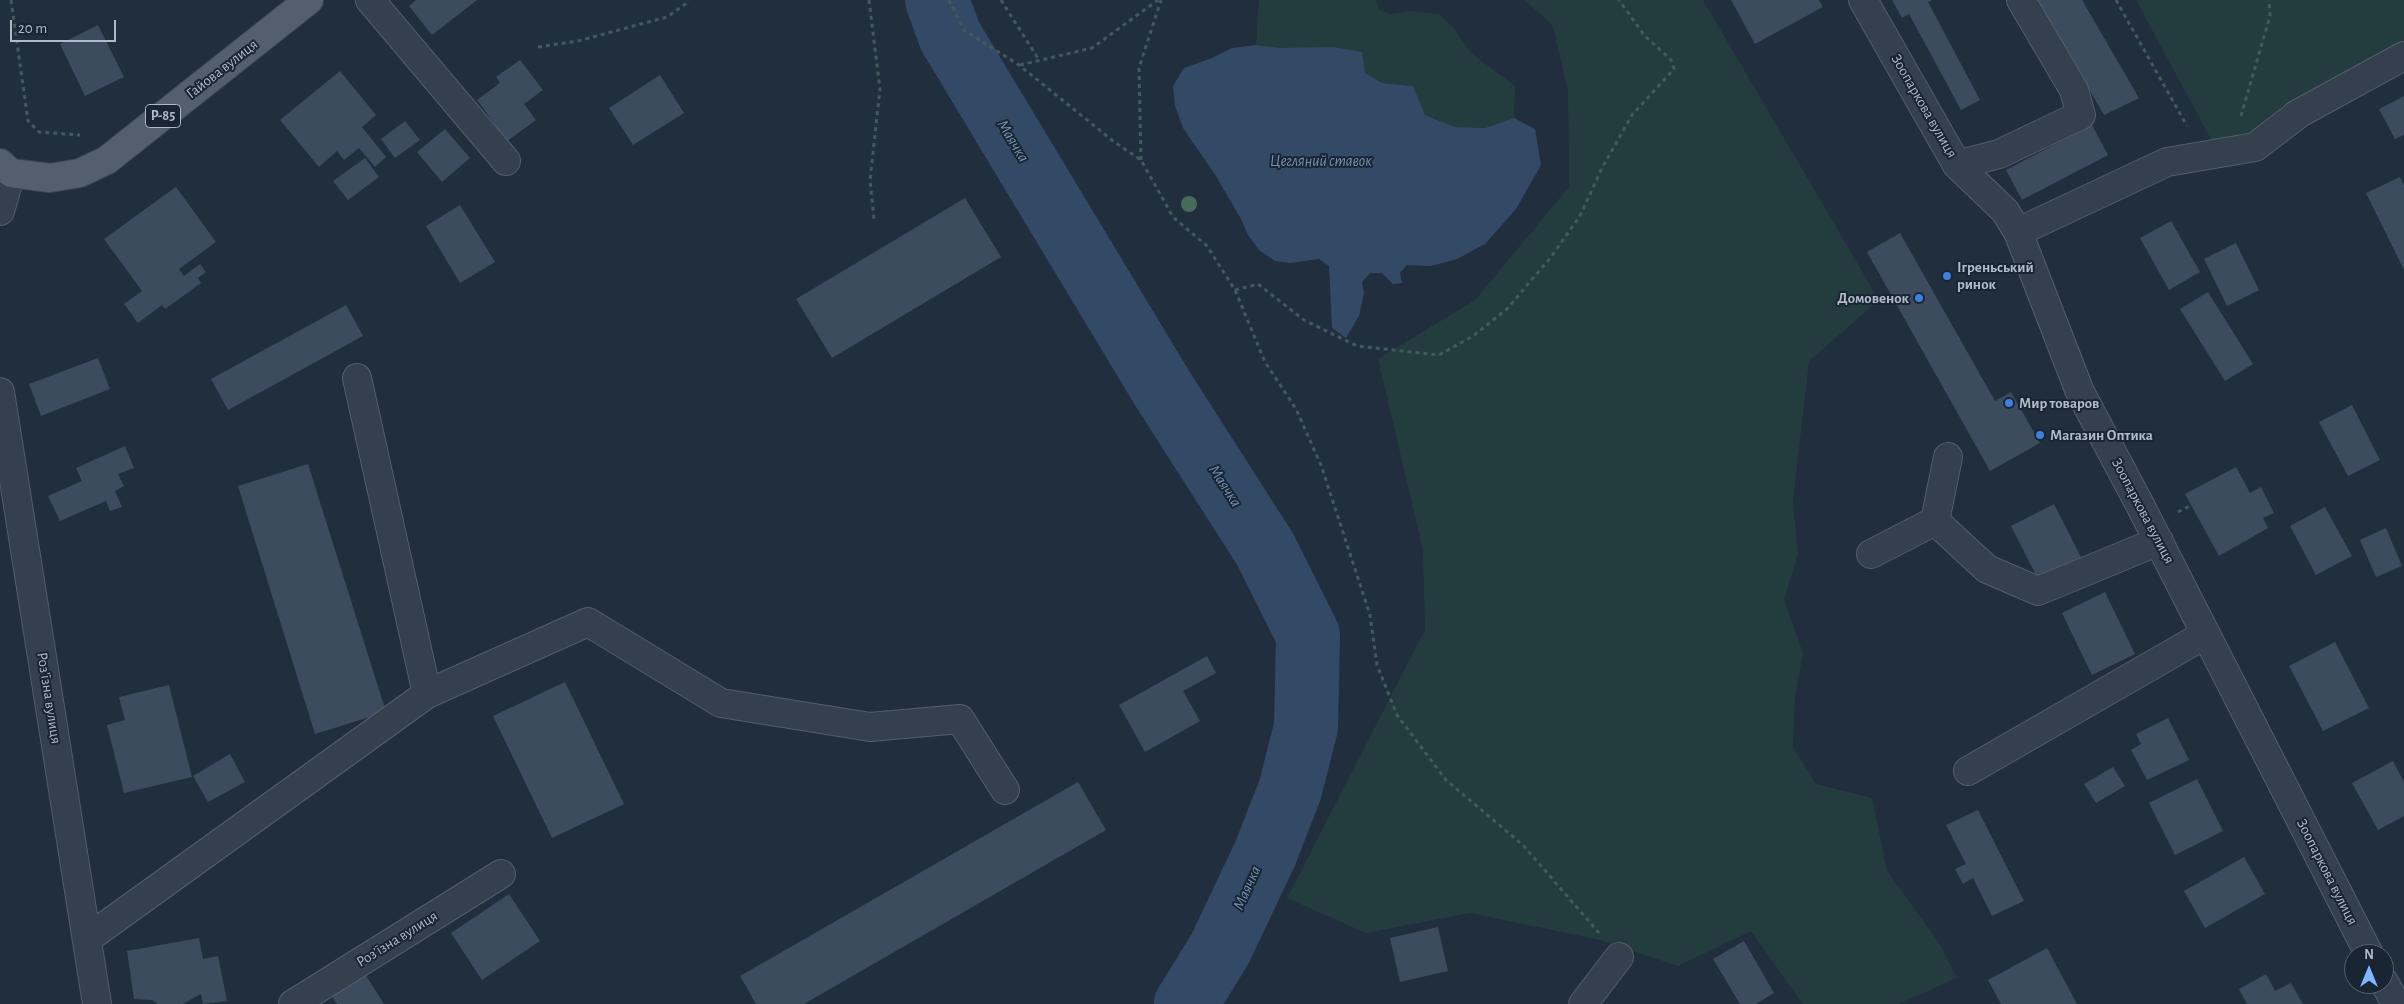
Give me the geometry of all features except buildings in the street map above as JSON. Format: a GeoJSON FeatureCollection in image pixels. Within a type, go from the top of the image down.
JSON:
{"type":"FeatureCollection","features":[{"type":"Feature","properties":{"kind":"main road","name":"Гайова вулиця"},"geometry":{"type":"LineString","coordinates":[[6,168],[50,178],[80,172],[107,160],[309,0]]}},
{"type":"Feature","properties":{"kind":"street"},"geometry":{"type":"LineString","coordinates":[[370,0],[506,161]]}},
{"type":"Feature","properties":{"kind":"street","name":"Зоопаркова вулиця"},"geometry":{"type":"LineString","coordinates":[[1863,0],[1957,165],[2005,211],[2018,232],[2080,392],[2159,541],[2364,944]]}},
{"type":"Feature","properties":{"kind":"street"},"geometry":{"type":"LineString","coordinates":[[1957,165],[1999,154],[2081,115],[2074,90],[2021,0]]}},
{"type":"Feature","properties":{"kind":"street"},"geometry":{"type":"LineString","coordinates":[[2018,232],[2167,162],[2255,146],[2298,114],[2404,56]]}},
{"type":"Feature","properties":{"kind":"street"},"geometry":{"type":"LineString","coordinates":[[0,211],[6,168]]}},
{"type":"Feature","properties":{"kind":"street"},"geometry":{"type":"LineString","coordinates":[[357,378],[427,694]]}},
{"type":"Feature","properties":{"kind":"street","name":"Розʼїзна вулиця"},"geometry":{"type":"LineString","coordinates":[[0,392],[97,1004]]}},
{"type":"Feature","properties":{"kind":"street"},"geometry":{"type":"LineString","coordinates":[[1935,521],[1948,457]]}},
{"type":"Feature","properties":{"kind":"street"},"geometry":{"type":"LineString","coordinates":[[1935,521],[1987,569],[2038,591],[2159,541]]}},
{"type":"Feature","properties":{"kind":"street"},"geometry":{"type":"LineString","coordinates":[[1871,554],[1935,521]]}},
{"type":"Feature","properties":{"kind":"street"},"geometry":{"type":"LineString","coordinates":[[87,939],[427,694],[588,622],[722,704],[870,726],[960,719],[1005,790]]}},
{"type":"Feature","properties":{"kind":"street"},"geometry":{"type":"LineString","coordinates":[[1968,772],[2206,634]]}},
{"type":"Feature","properties":{"kind":"street","name":"Розʼїзна вулиця"},"geometry":{"type":"LineString","coordinates":[[293,1004],[501,874]]}},
{"type":"Feature","properties":{"kind":"street"},"geometry":{"type":"LineString","coordinates":[[1583,1004],[1619,957]]}},
{"type":"Feature","properties":{"kind":"path"},"geometry":{"type":"LineString","coordinates":[[11,0],[28,120],[39,132],[80,135],[88,132]]}},
{"type":"Feature","properties":{"kind":"path"},"geometry":{"type":"LineString","coordinates":[[538,47],[578,41],[667,17],[687,4],[688,0]]}},
{"type":"Feature","properties":{"kind":"path"},"geometry":{"type":"LineString","coordinates":[[869,0],[880,89],[870,180],[874,219]]}},
{"type":"Feature","properties":{"kind":"path"},"geometry":{"type":"LineString","coordinates":[[949,0],[964,30],[1019,65],[1113,141],[1141,160],[1173,218],[1207,246],[1234,290],[1265,362],[1296,409],[1321,465],[1370,615],[1377,665],[1397,715],[1446,780],[1523,845],[1619,957]]}},
{"type":"Feature","properties":{"kind":"path"},"geometry":{"type":"LineString","coordinates":[[1001,0],[1039,60]]}},
{"type":"Feature","properties":{"kind":"path"},"geometry":{"type":"LineString","coordinates":[[1019,65],[1092,48],[1160,0]]}},
{"type":"Feature","properties":{"kind":"path"},"geometry":{"type":"LineString","coordinates":[[1141,160],[1139,68],[1160,0]]}},
{"type":"Feature","properties":{"kind":"path"},"geometry":{"type":"LineString","coordinates":[[1234,290],[1258,284],[1304,320],[1357,346],[1439,355],[1473,336],[1506,309],[1551,256],[1580,216],[1602,168],[1632,115],[1674,69],[1671,60],[1644,35],[1619,0]]}},
{"type":"Feature","properties":{"kind":"path"},"geometry":{"type":"LineString","coordinates":[[2116,0],[2204,155]]}},
{"type":"Feature","properties":{"kind":"path"},"geometry":{"type":"LineString","coordinates":[[2231,151],[2270,16],[2269,0]]}},
{"type":"Feature","properties":{"kind":"green space"},"geometry":{"type":"Polygon","coordinates":[[[1259,0],[1376,0],[1379,10],[1391,14],[1408,11],[1439,14],[1453,27],[1471,53],[1515,86],[1514,118],[1485,128],[1455,127],[1425,115],[1413,86],[1382,83],[1365,73],[1281,48],[1256,45],[1259,0]]]}},
{"type":"Feature","properties":{"kind":"green space"},"geometry":{"type":"Polygon","coordinates":[[[1525,0],[1703,0],[1879,300],[1809,361],[1793,501],[1798,554],[1784,599],[1803,653],[1795,697],[1793,747],[1816,784],[1872,798],[1887,871],[1940,944],[1957,978],[1899,1004],[1803,1004],[1751,931],[1678,966],[1600,940],[1470,913],[1366,933],[1287,898],[1425,630],[1423,550],[1378,359],[1475,300],[1569,187],[1568,92],[1553,26],[1525,0]]]}},
{"type":"Feature","properties":{"kind":"green space"},"geometry":{"type":"Polygon","coordinates":[[[2136,0],[2404,0],[2404,72],[2226,167],[2136,0]]]}},
{"type":"Feature","properties":{"kind":"water","name":"Цегляний ставок"},"geometry":{"type":"Polygon","coordinates":[[[1256,45],[1281,48],[1333,47],[1362,52],[1365,73],[1382,83],[1413,86],[1425,115],[1455,127],[1485,128],[1514,118],[1535,129],[1541,165],[1516,209],[1485,244],[1457,259],[1431,266],[1407,265],[1400,273],[1402,283],[1393,284],[1382,273],[1370,273],[1362,282],[1364,293],[1359,316],[1346,338],[1332,328],[1329,266],[1319,259],[1290,263],[1275,261],[1259,250],[1248,235],[1216,176],[1183,128],[1175,106],[1173,86],[1184,68],[1212,58],[1232,48],[1256,45]]]}},
{"type":"Feature","properties":{"kind":"waterway","name":"Маячка"},"geometry":{"type":"LineString","coordinates":[[937,0],[950,36],[1162,388],[1265,549],[1308,635],[1306,727],[1290,790],[1265,854],[1220,949],[1186,1004]]}},
{"type":"Feature","properties":{"kind":"place","name":"Ігреньський ринок"},"geometry":{"type":"Point","coordinates":[1947,276]}},
{"type":"Feature","properties":{"kind":"place","name":"Домовенок"},"geometry":{"type":"Point","coordinates":[1919,298]}},
{"type":"Feature","properties":{"kind":"place","name":"Мир товаров"},"geometry":{"type":"Point","coordinates":[2009,403]}},
{"type":"Feature","properties":{"kind":"place","name":"Магазин Оптика"},"geometry":{"type":"Point","coordinates":[2040,435]}}]}
